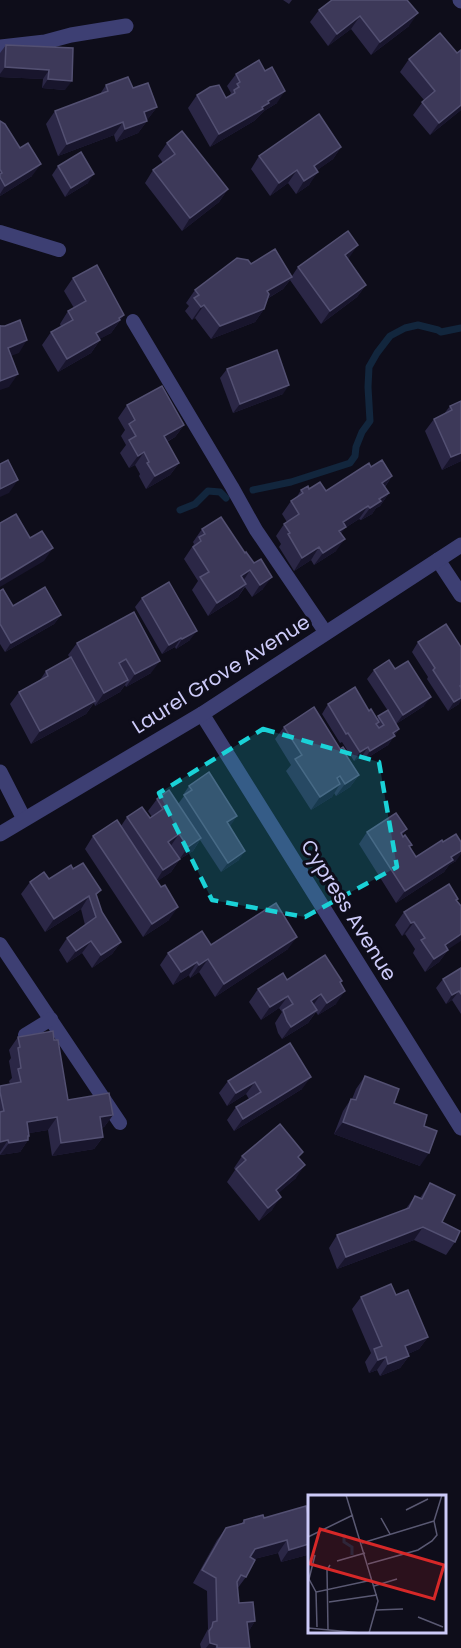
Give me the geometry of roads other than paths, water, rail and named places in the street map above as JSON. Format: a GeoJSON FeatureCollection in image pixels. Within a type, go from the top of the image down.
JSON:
{"type":"FeatureCollection","features":[{"type":"Feature","properties":{"kind":"street"},"geometry":{"type":"LineString","coordinates":[[0,47],[45,42],[71,34],[126,26]]}},
{"type":"Feature","properties":{"kind":"street","name":"Laurel Grove Avenue"},"geometry":{"type":"LineString","coordinates":[[0,834],[202,714],[461,545]]}},
{"type":"Feature","properties":{"kind":"street"},"geometry":{"type":"LineString","coordinates":[[438,560],[461,595]]}},
{"type":"Feature","properties":{"kind":"street","name":"Cypress Avenue"},"geometry":{"type":"LineString","coordinates":[[202,714],[461,1128]]}},
{"type":"Feature","properties":{"kind":"street"},"geometry":{"type":"LineString","coordinates":[[0,772],[24,819]]}},
{"type":"Feature","properties":{"kind":"lane"},"geometry":{"type":"LineString","coordinates":[[0,232],[59,250]]}},
{"type":"Feature","properties":{"kind":"lane"},"geometry":{"type":"LineString","coordinates":[[133,321],[256,530],[326,633]]}},
{"type":"Feature","properties":{"kind":"lane"},"geometry":{"type":"LineString","coordinates":[[0,944],[120,1123]]}},
{"type":"Feature","properties":{"kind":"lane"},"geometry":{"type":"LineString","coordinates":[[25,1035],[51,1019]]}},
{"type":"Feature","properties":{"kind":"waterway"},"geometry":{"type":"LineString","coordinates":[[253,490],[291,482],[350,463],[355,456],[362,432],[370,421],[369,367],[390,336],[405,328],[418,325],[441,332],[461,328]]}},
{"type":"Feature","properties":{"kind":"waterway"},"geometry":{"type":"LineString","coordinates":[[180,510],[195,504],[208,491],[220,492],[226,498]]}}]}
